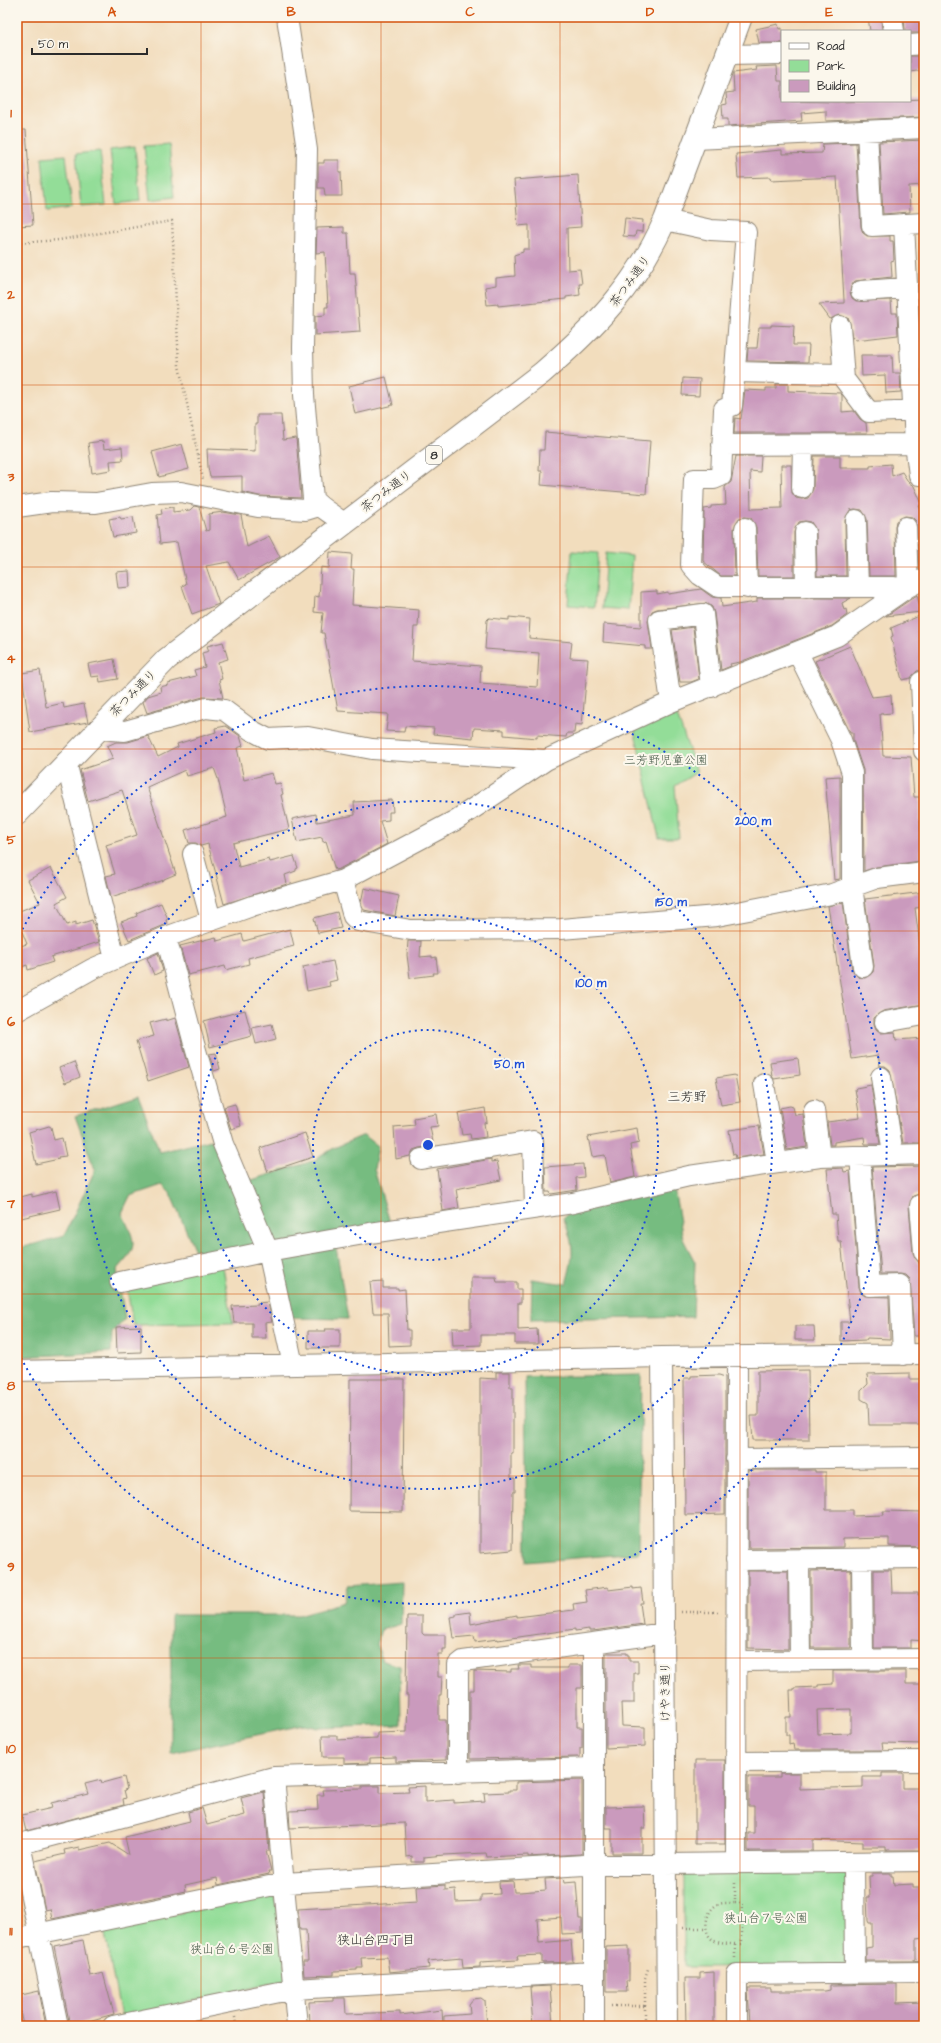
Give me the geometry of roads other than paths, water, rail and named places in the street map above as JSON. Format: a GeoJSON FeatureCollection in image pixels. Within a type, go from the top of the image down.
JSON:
{"type":"FeatureCollection","features":[{"type":"Feature","properties":{"kind":"main road","name":"茶つみ通り"},"geometry":{"type":"LineString","coordinates":[[18,812],[167,659],[343,523],[506,401],[578,342],[632,281],[652,250],[696,139],[741,17]]}},
{"type":"Feature","properties":{"kind":"street"},"geometry":{"type":"LineString","coordinates":[[287,17],[307,150],[303,348],[304,395],[313,499],[319,506],[343,523]]}},
{"type":"Feature","properties":{"kind":"street"},"geometry":{"type":"LineString","coordinates":[[892,17],[894,30]]}},
{"type":"Feature","properties":{"kind":"street"},"geometry":{"type":"LineString","coordinates":[[911,45],[924,44]]}},
{"type":"Feature","properties":{"kind":"street"},"geometry":{"type":"LineString","coordinates":[[728,55],[781,54]]}},
{"type":"Feature","properties":{"kind":"street"},"geometry":{"type":"LineString","coordinates":[[696,139],[924,128]]}},
{"type":"Feature","properties":{"kind":"street"},"geometry":{"type":"LineString","coordinates":[[867,131],[872,226],[924,223]]}},
{"type":"Feature","properties":{"kind":"street"},"geometry":{"type":"LineString","coordinates":[[665,220],[711,230],[746,232],[732,406],[724,409],[721,476],[714,479],[694,479],[692,565],[700,575],[718,587],[806,588],[894,587],[913,585]]}},
{"type":"Feature","properties":{"kind":"street"},"geometry":{"type":"LineString","coordinates":[[904,224],[906,288],[916,338],[918,410],[915,444],[919,475],[924,474]]}},
{"type":"Feature","properties":{"kind":"street"},"geometry":{"type":"LineString","coordinates":[[861,291],[906,288]]}},
{"type":"Feature","properties":{"kind":"street"},"geometry":{"type":"LineString","coordinates":[[840,326],[844,379],[869,412],[918,410]]}},
{"type":"Feature","properties":{"kind":"street"},"geometry":{"type":"LineString","coordinates":[[735,372],[843,374]]}},
{"type":"Feature","properties":{"kind":"street"},"geometry":{"type":"LineString","coordinates":[[722,445],[803,446],[915,444]]}},
{"type":"Feature","properties":{"kind":"street"},"geometry":{"type":"LineString","coordinates":[[802,488],[803,446]]}},
{"type":"Feature","properties":{"kind":"street"},"geometry":{"type":"LineString","coordinates":[[17,507],[52,502],[96,503],[152,493],[182,492],[258,507],[306,510],[319,506]]}},
{"type":"Feature","properties":{"kind":"street"},"geometry":{"type":"LineString","coordinates":[[856,520],[858,587]]}},
{"type":"Feature","properties":{"kind":"street"},"geometry":{"type":"LineString","coordinates":[[906,527],[913,585]]}},
{"type":"Feature","properties":{"kind":"street"},"geometry":{"type":"LineString","coordinates":[[746,528],[747,588]]}},
{"type":"Feature","properties":{"kind":"street"},"geometry":{"type":"LineString","coordinates":[[804,532],[806,588]]}},
{"type":"Feature","properties":{"kind":"street"},"geometry":{"type":"LineString","coordinates":[[17,1011],[92,968],[166,937],[252,906],[343,880],[456,820],[546,760],[671,702],[798,653],[837,636],[913,585]]}},
{"type":"Feature","properties":{"kind":"street"},"geometry":{"type":"LineString","coordinates":[[671,702],[659,620],[703,614],[711,687]]}},
{"type":"Feature","properties":{"kind":"street"},"geometry":{"type":"LineString","coordinates":[[798,653],[841,740],[852,773],[852,886],[863,967]]}},
{"type":"Feature","properties":{"kind":"street"},"geometry":{"type":"LineString","coordinates":[[924,681],[921,682],[924,751]]}},
{"type":"Feature","properties":{"kind":"street"},"geometry":{"type":"LineString","coordinates":[[98,729],[125,730],[206,708],[215,708],[224,710],[251,730],[268,739],[308,737],[372,749],[546,760]]}},
{"type":"Feature","properties":{"kind":"street"},"geometry":{"type":"LineString","coordinates":[[66,762],[115,959]]}},
{"type":"Feature","properties":{"kind":"street"},"geometry":{"type":"LineString","coordinates":[[192,854],[211,920]]}},
{"type":"Feature","properties":{"kind":"street"},"geometry":{"type":"LineString","coordinates":[[343,880],[353,916],[358,921],[411,930],[561,929],[717,916],[832,894],[877,878],[924,872]]}},
{"type":"Feature","properties":{"kind":"street"},"geometry":{"type":"LineString","coordinates":[[166,937],[193,1040],[223,1144],[268,1251],[293,1366]]}},
{"type":"Feature","properties":{"kind":"street"},"geometry":{"type":"LineString","coordinates":[[885,1022],[924,1015]]}},
{"type":"Feature","properties":{"kind":"street"},"geometry":{"type":"LineString","coordinates":[[882,1077],[893,1154]]}},
{"type":"Feature","properties":{"kind":"street"},"geometry":{"type":"LineString","coordinates":[[764,1084],[777,1162]]}},
{"type":"Feature","properties":{"kind":"street"},"geometry":{"type":"LineString","coordinates":[[814,1110],[820,1157]]}},
{"type":"Feature","properties":{"kind":"street"},"geometry":{"type":"LineString","coordinates":[[421,1159],[533,1141],[535,1208]]}},
{"type":"Feature","properties":{"kind":"street"},"geometry":{"type":"LineString","coordinates":[[120,1282],[268,1251],[370,1233],[573,1203],[689,1176],[777,1162],[820,1157],[924,1154]]}},
{"type":"Feature","properties":{"kind":"street"},"geometry":{"type":"LineString","coordinates":[[860,1156],[870,1286],[900,1285],[903,1355]]}},
{"type":"Feature","properties":{"kind":"street"},"geometry":{"type":"LineString","coordinates":[[920,1206],[924,1252]]}},
{"type":"Feature","properties":{"kind":"street"},"geometry":{"type":"LineString","coordinates":[[17,1371],[924,1354]]}},
{"type":"Feature","properties":{"kind":"street"},"geometry":{"type":"LineString","coordinates":[[736,1863],[737,1357]]}},
{"type":"Feature","properties":{"kind":"street","name":"けやき通り"},"geometry":{"type":"LineString","coordinates":[[662,1358],[668,2026]]}},
{"type":"Feature","properties":{"kind":"street"},"geometry":{"type":"LineString","coordinates":[[736,1459],[924,1457]]}},
{"type":"Feature","properties":{"kind":"street"},"geometry":{"type":"LineString","coordinates":[[736,1560],[924,1558]]}},
{"type":"Feature","properties":{"kind":"street"},"geometry":{"type":"LineString","coordinates":[[862,1559],[863,1659]]}},
{"type":"Feature","properties":{"kind":"street"},"geometry":{"type":"LineString","coordinates":[[799,1560],[800,1660]]}},
{"type":"Feature","properties":{"kind":"street"},"geometry":{"type":"LineString","coordinates":[[458,1773],[458,1665],[463,1661],[665,1633]]}},
{"type":"Feature","properties":{"kind":"street"},"geometry":{"type":"LineString","coordinates":[[594,1644],[594,2026]]}},
{"type":"Feature","properties":{"kind":"street"},"geometry":{"type":"LineString","coordinates":[[737,1661],[924,1659]]}},
{"type":"Feature","properties":{"kind":"street"},"geometry":{"type":"LineString","coordinates":[[736,1762],[924,1761]]}},
{"type":"Feature","properties":{"kind":"street"},"geometry":{"type":"LineString","coordinates":[[58,2026],[20,1844],[274,1777],[593,1768]]}},
{"type":"Feature","properties":{"kind":"street"},"geometry":{"type":"LineString","coordinates":[[274,1777],[297,2026]]}},
{"type":"Feature","properties":{"kind":"street"},"geometry":{"type":"LineString","coordinates":[[17,1938],[284,1883],[593,1865],[924,1861]]}},
{"type":"Feature","properties":{"kind":"street"},"geometry":{"type":"LineString","coordinates":[[854,1862],[855,1973]]}},
{"type":"Feature","properties":{"kind":"street"},"geometry":{"type":"LineString","coordinates":[[113,2026],[294,1989],[594,1972]]}},
{"type":"Feature","properties":{"kind":"street"},"geometry":{"type":"LineString","coordinates":[[737,2026],[736,1974],[924,1972]]}},
{"type":"Feature","properties":{"kind":"district","name":"三芳野"},"geometry":{"type":"Point","coordinates":[687,1096]}},
{"type":"Feature","properties":{"kind":"district","name":"狭山台四丁目"},"geometry":{"type":"Point","coordinates":[376,1939]}},
{"type":"Feature","properties":{"kind":"park label","name":"三芳野児童公園"},"geometry":{"type":"Point","coordinates":[666,760]}},
{"type":"Feature","properties":{"kind":"park label","name":"狭山台７号公園"},"geometry":{"type":"Point","coordinates":[766,1918]}},
{"type":"Feature","properties":{"kind":"park label","name":"狭山台６号公園"},"geometry":{"type":"Point","coordinates":[232,1949]}}]}
